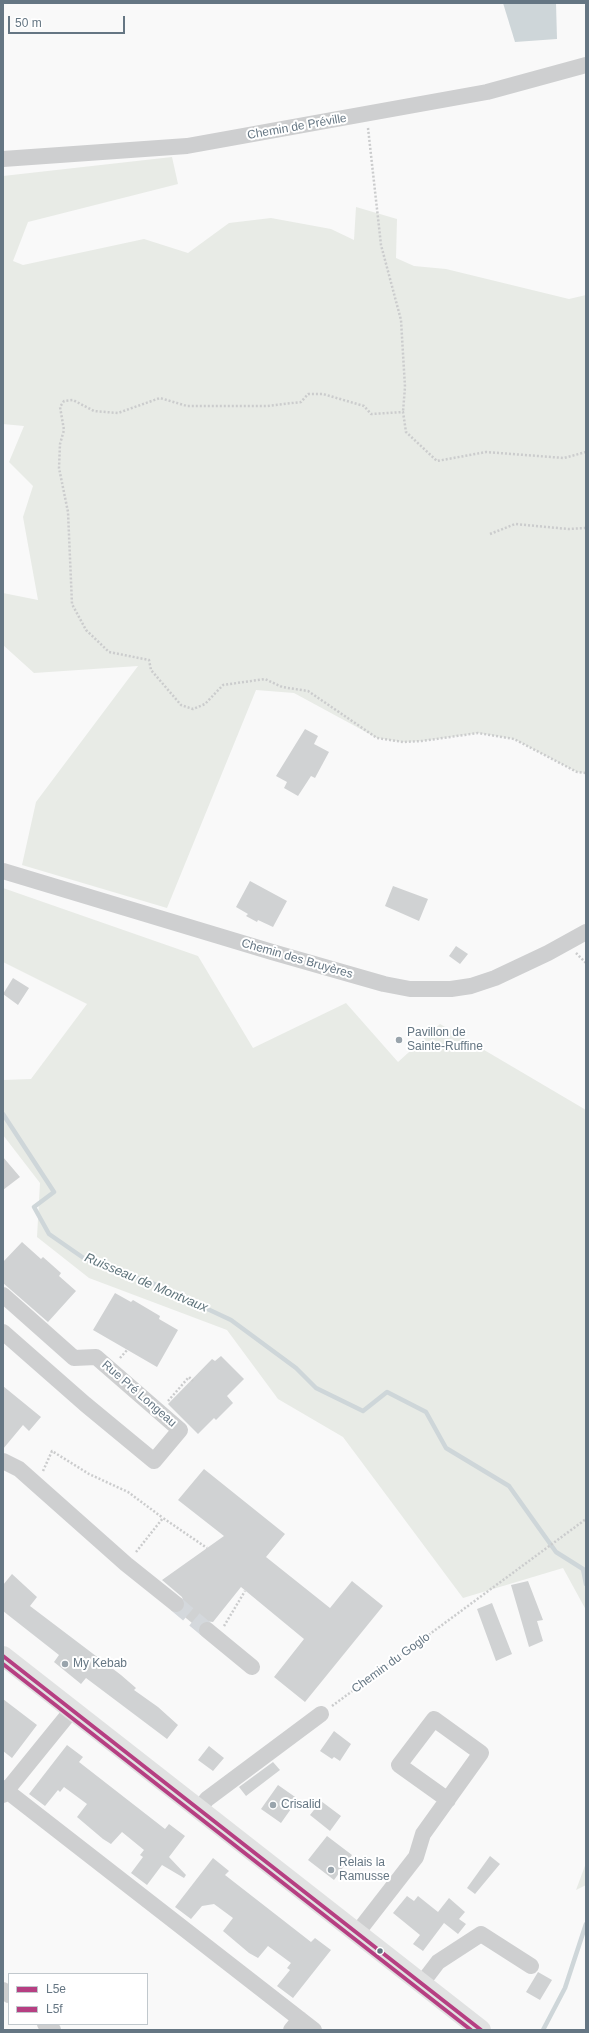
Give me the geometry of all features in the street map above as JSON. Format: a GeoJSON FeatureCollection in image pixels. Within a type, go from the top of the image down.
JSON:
{"type":"FeatureCollection","features":[{"type":"Feature","properties":{"kind":"main road"},"geometry":{"type":"LineString","coordinates":[[3,1656],[481,2030]]}},
{"type":"Feature","properties":{"kind":"street","name":"Chemin de Préville"},"geometry":{"type":"LineString","coordinates":[[3,159],[186,146],[487,92],[586,65]]}},
{"type":"Feature","properties":{"kind":"street","name":"Chemin des Bruyères"},"geometry":{"type":"LineString","coordinates":[[3,871],[287,956],[384,984],[410,989],[438,989],[471,986],[495,978],[548,954],[586,932]]}},
{"type":"Feature","properties":{"kind":"street","name":"Rue Pré Longeau"},"geometry":{"type":"LineString","coordinates":[[3,1295],[74,1358],[96,1357],[180,1430],[154,1461],[85,1404],[3,1332]]}},
{"type":"Feature","properties":{"kind":"street"},"geometry":{"type":"LineString","coordinates":[[3,1460],[19,1469],[126,1564],[176,1604]]}},
{"type":"Feature","properties":{"kind":"street"},"geometry":{"type":"LineString","coordinates":[[211,1633],[252,1667]]}},
{"type":"Feature","properties":{"kind":"street"},"geometry":{"type":"LineString","coordinates":[[72,1710],[4,1791],[296,2024],[314,2030]]}},
{"type":"Feature","properties":{"kind":"street"},"geometry":{"type":"LineString","coordinates":[[199,1810],[207,1799],[321,1714]]}},
{"type":"Feature","properties":{"kind":"street"},"geometry":{"type":"LineString","coordinates":[[358,1933],[416,1857],[423,1834],[448,1800],[482,1753],[434,1719],[399,1765],[448,1800]]}},
{"type":"Feature","properties":{"kind":"street"},"geometry":{"type":"LineString","coordinates":[[422,1984],[438,1962],[482,1934],[531,1966]]}},
{"type":"Feature","properties":{"kind":"path"},"geometry":{"type":"LineString","coordinates":[[366,114],[381,244],[402,320],[405,380],[403,412],[406,432],[437,461],[486,452],[564,458],[586,452]]}},
{"type":"Feature","properties":{"kind":"path"},"geometry":{"type":"LineString","coordinates":[[403,412],[371,414],[364,406],[323,394],[308,394],[302,402],[268,406],[187,406],[160,398],[118,413],[94,411],[73,400],[64,402],[60,407],[64,430],[60,444],[60,468],[68,512],[72,604],[86,630],[109,652],[149,660],[152,670],[181,705],[193,709],[205,704],[223,685],[265,680],[282,687],[308,691],[377,738],[403,742],[422,741],[478,733],[514,739],[577,772],[586,774]]}},
{"type":"Feature","properties":{"kind":"path"},"geometry":{"type":"LineString","coordinates":[[490,534],[515,524],[568,529],[586,528]]}},
{"type":"Feature","properties":{"kind":"path"},"geometry":{"type":"LineString","coordinates":[[158,1412],[189,1378],[193,1381]]}},
{"type":"Feature","properties":{"kind":"path"},"geometry":{"type":"LineString","coordinates":[[32,1482],[44,1470],[52,1451],[90,1474],[128,1492],[207,1548]]}},
{"type":"Feature","properties":{"kind":"path"},"geometry":{"type":"LineString","coordinates":[[126,1564],[163,1518]]}},
{"type":"Feature","properties":{"kind":"path","name":"Chemin du Goglo"},"geometry":{"type":"LineString","coordinates":[[321,1714],[586,1519]]}},
{"type":"Feature","properties":{"kind":"path"},"geometry":{"type":"LineString","coordinates":[[211,1633],[232,1615],[246,1592]]}},
{"type":"Feature","properties":{"kind":"shaded area"},"geometry":{"type":"Polygon","coordinates":[[[503,3],[556,3],[557,39],[515,42],[503,3]]]}},
{"type":"Feature","properties":{"kind":"shaded area"},"geometry":{"type":"Polygon","coordinates":[[[172,157],[178,184],[28,222],[13,261],[23,265],[144,239],[188,253],[229,223],[271,218],[331,229],[354,240],[356,207],[397,219],[396,258],[414,266],[446,269],[569,299],[586,295],[586,773],[577,772],[514,739],[478,733],[422,741],[403,742],[377,738],[294,693],[256,690],[167,908],[22,865],[36,802],[138,666],[34,673],[3,645],[3,593],[38,600],[23,517],[33,486],[9,462],[24,426],[3,424],[3,176],[172,157]]]}},
{"type":"Feature","properties":{"kind":"shaded area"},"geometry":{"type":"Polygon","coordinates":[[[3,888],[198,956],[253,1048],[346,1003],[398,1062],[440,1024],[586,1110],[586,1610],[563,1568],[463,1598],[343,1437],[278,1399],[227,1330],[89,1278],[37,1237],[40,1183],[3,1135],[3,1080],[31,1079],[87,1004],[3,962],[3,888]]]}},
{"type":"Feature","properties":{"kind":"shaded area"},"geometry":{"type":"Polygon","coordinates":[[[586,1863],[586,1885],[576,1890],[586,1863]]]}},
{"type":"Feature","properties":{"kind":"building"},"geometry":{"type":"Polygon","coordinates":[[[305,729],[318,736],[314,744],[329,752],[315,778],[311,776],[298,796],[284,788],[287,782],[276,776],[305,729]]]}},
{"type":"Feature","properties":{"kind":"building"},"geometry":{"type":"Polygon","coordinates":[[[250,881],[287,901],[273,927],[258,920],[257,922],[246,916],[248,914],[236,907],[250,881]]]}},
{"type":"Feature","properties":{"kind":"building"},"geometry":{"type":"Polygon","coordinates":[[[393,886],[428,899],[419,921],[385,906],[393,886]]]}},
{"type":"Feature","properties":{"kind":"building"},"geometry":{"type":"Polygon","coordinates":[[[456,946],[468,954],[460,964],[449,956],[456,946]]]}},
{"type":"Feature","properties":{"kind":"building"},"geometry":{"type":"Polygon","coordinates":[[[13,978],[29,988],[18,1005],[3,994],[13,978]]]}},
{"type":"Feature","properties":{"kind":"building"},"geometry":{"type":"Polygon","coordinates":[[[3,1157],[20,1177],[3,1190],[3,1157]]]}},
{"type":"Feature","properties":{"kind":"building"},"geometry":{"type":"Polygon","coordinates":[[[22,1242],[41,1259],[43,1257],[61,1273],[59,1276],[76,1291],[48,1322],[3,1283],[3,1262],[22,1242]]]}},
{"type":"Feature","properties":{"kind":"building"},"geometry":{"type":"Polygon","coordinates":[[[115,1293],[131,1302],[133,1300],[160,1316],[159,1319],[178,1330],[157,1367],[93,1330],[115,1293]]]}},
{"type":"Feature","properties":{"kind":"building"},"geometry":{"type":"Polygon","coordinates":[[[221,1356],[244,1379],[227,1396],[233,1403],[216,1420],[214,1418],[198,1434],[168,1404],[212,1359],[215,1361],[221,1356]]]}},
{"type":"Feature","properties":{"kind":"building"},"geometry":{"type":"Polygon","coordinates":[[[3,1386],[41,1417],[29,1431],[23,1425],[3,1449],[3,1386]]]}},
{"type":"Feature","properties":{"kind":"building"},"geometry":{"type":"Polygon","coordinates":[[[204,1469],[285,1534],[266,1557],[330,1608],[352,1581],[383,1606],[305,1702],[274,1677],[304,1639],[241,1587],[213,1622],[204,1621],[198,1628],[180,1613],[185,1606],[182,1597],[162,1580],[224,1536],[178,1500],[204,1469]]]}},
{"type":"Feature","properties":{"kind":"building"},"geometry":{"type":"Polygon","coordinates":[[[12,1574],[37,1597],[30,1606],[121,1675],[136,1688],[134,1690],[158,1707],[178,1725],[167,1739],[86,1678],[81,1684],[54,1662],[59,1655],[3,1611],[3,1585],[12,1574]]]}},
{"type":"Feature","properties":{"kind":"building"},"geometry":{"type":"Polygon","coordinates":[[[528,1581],[543,1620],[537,1621],[543,1641],[529,1647],[511,1585],[528,1581]]]}},
{"type":"Feature","properties":{"kind":"building"},"geometry":{"type":"Polygon","coordinates":[[[492,1603],[512,1654],[496,1661],[477,1609],[492,1603]]]}},
{"type":"Feature","properties":{"kind":"building"},"geometry":{"type":"Polygon","coordinates":[[[3,1699],[37,1725],[12,1758],[3,1751],[3,1699]]]}},
{"type":"Feature","properties":{"kind":"building"},"geometry":{"type":"Polygon","coordinates":[[[334,1731],[351,1744],[340,1761],[334,1757],[332,1759],[320,1751],[334,1731]]]}},
{"type":"Feature","properties":{"kind":"building"},"geometry":{"type":"Polygon","coordinates":[[[67,1745],[83,1757],[79,1762],[165,1829],[169,1824],[185,1836],[169,1857],[186,1875],[184,1878],[162,1865],[147,1885],[131,1873],[143,1857],[140,1855],[144,1850],[122,1832],[111,1844],[103,1839],[77,1817],[87,1804],[64,1787],[60,1792],[58,1790],[45,1806],[29,1794],[67,1745]]]}},
{"type":"Feature","properties":{"kind":"building"},"geometry":{"type":"Polygon","coordinates":[[[209,1746],[224,1758],[213,1771],[198,1760],[209,1746]]]}},
{"type":"Feature","properties":{"kind":"building"},"geometry":{"type":"Polygon","coordinates":[[[273,1762],[280,1770],[246,1796],[239,1787],[273,1762]]]}},
{"type":"Feature","properties":{"kind":"building"},"geometry":{"type":"Polygon","coordinates":[[[278,1785],[298,1799],[281,1823],[261,1809],[278,1785]]]}},
{"type":"Feature","properties":{"kind":"building"},"geometry":{"type":"Polygon","coordinates":[[[321,1801],[341,1816],[330,1831],[310,1815],[321,1801]]]}},
{"type":"Feature","properties":{"kind":"building","name":"Relais la Ramusse"},"geometry":{"type":"Polygon","coordinates":[[[327,1836],[352,1855],[334,1880],[308,1860],[327,1836]]]}},
{"type":"Feature","properties":{"kind":"building"},"geometry":{"type":"Polygon","coordinates":[[[490,1856],[500,1864],[475,1894],[467,1888],[490,1856]]]}},
{"type":"Feature","properties":{"kind":"building"},"geometry":{"type":"Polygon","coordinates":[[[213,1858],[229,1871],[225,1875],[311,1942],[315,1938],[331,1950],[293,1998],[277,1986],[290,1970],[287,1968],[291,1963],[268,1946],[258,1958],[249,1953],[223,1931],[233,1918],[214,1904],[202,1906],[191,1919],[175,1907],[213,1858]]]}},
{"type":"Feature","properties":{"kind":"building"},"geometry":{"type":"Polygon","coordinates":[[[407,1896],[414,1901],[418,1896],[438,1912],[449,1898],[465,1912],[459,1919],[466,1924],[458,1934],[444,1923],[423,1951],[413,1944],[420,1935],[393,1913],[407,1896]]]}},
{"type":"Feature","properties":{"kind":"building"},"geometry":{"type":"Polygon","coordinates":[[[538,1972],[552,1980],[540,2000],[526,1992],[538,1972]]]}},
{"type":"Feature","properties":{"kind":"waterway","name":"Ruisseau de Montvaux"},"geometry":{"type":"LineString","coordinates":[[3,1114],[54,1192],[34,1207],[49,1234],[85,1259],[152,1283],[231,1320],[296,1368],[316,1388],[363,1411],[387,1392],[426,1412],[446,1448],[509,1486],[556,1552],[583,1569],[586,1584]]}},
{"type":"Feature","properties":{"kind":"waterway","name":"Ruisseau de Montvaux"},"geometry":{"type":"LineString","coordinates":[[543,2030],[565,1988],[586,1924]]}},
{"type":"Feature","properties":{"kind":"tunnel"},"geometry":{"type":"LineString","coordinates":[[176,1604],[207,1630]]}},
{"type":"Feature","properties":{"kind":"transit line","name":"L5e"},"geometry":{"type":"LineString","coordinates":[[3,1656],[481,2030]]}},
{"type":"Feature","properties":{"kind":"transit line","name":"L5f"},"geometry":{"type":"LineString","coordinates":[[3,1664],[471,2030]]}},
{"type":"Feature","properties":{"kind":"place","name":"Pavillon de Sainte-Ruffine"},"geometry":{"type":"Point","coordinates":[399,1040]}},
{"type":"Feature","properties":{"kind":"place","name":"My Kebab"},"geometry":{"type":"Point","coordinates":[65,1664]}},
{"type":"Feature","properties":{"kind":"place","name":"Crisalid"},"geometry":{"type":"Point","coordinates":[273,1805]}},
{"type":"Feature","properties":{"kind":"place","name":"Relais la Ramusse"},"geometry":{"type":"Point","coordinates":[331,1870]}}]}
